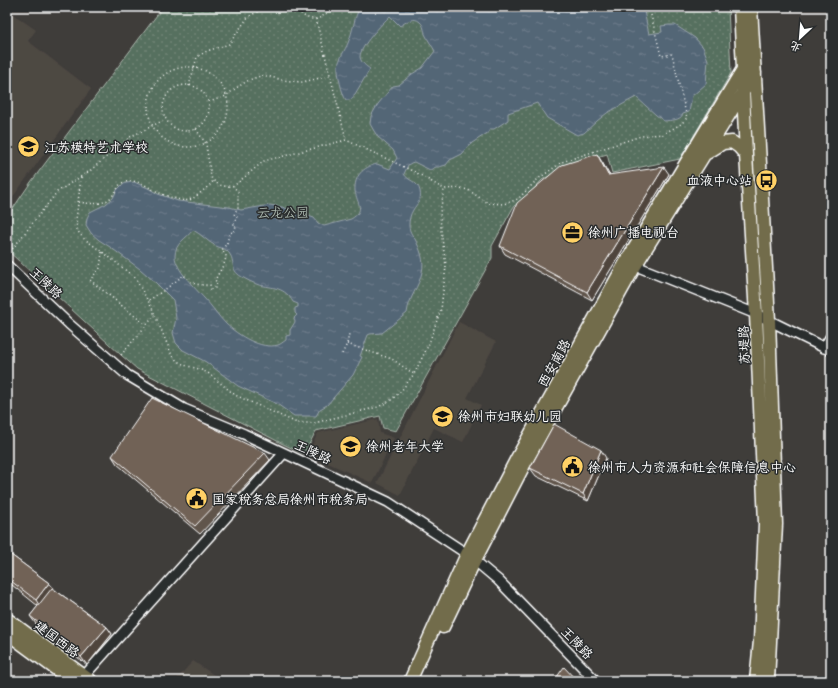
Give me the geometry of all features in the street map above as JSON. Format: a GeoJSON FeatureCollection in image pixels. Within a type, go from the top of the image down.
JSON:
{"type":"FeatureCollection","features":[{"type":"Feature","properties":{"kind":"main road","name":"苏堤路"},"geometry":{"type":"LineString","coordinates":[[740,7],[749,71],[769,320],[776,524],[768,681]]}},
{"type":"Feature","properties":{"kind":"main road","name":"苏堤路"},"geometry":{"type":"LineString","coordinates":[[751,7],[749,71],[743,91],[756,314],[765,523],[760,641],[756,681]]}},
{"type":"Feature","properties":{"kind":"main road","name":"西安南路"},"geometry":{"type":"LineString","coordinates":[[410,681],[471,557],[516,460],[631,264],[749,71]]}},
{"type":"Feature","properties":{"kind":"main road","name":"西安南路"},"geometry":{"type":"LineString","coordinates":[[631,264],[704,154],[743,91]]}},
{"type":"Feature","properties":{"kind":"main road"},"geometry":{"type":"LineString","coordinates":[[704,154],[723,143],[732,142],[740,147],[746,155]]}},
{"type":"Feature","properties":{"kind":"main road","name":"西安南路"},"geometry":{"type":"LineString","coordinates":[[418,681],[471,557]]}},
{"type":"Feature","properties":{"kind":"main road","name":"建国西路"},"geometry":{"type":"LineString","coordinates":[[7,619],[87,678]]}},
{"type":"Feature","properties":{"kind":"main road","name":"建国西路"},"geometry":{"type":"LineString","coordinates":[[7,633],[72,681]]}},
{"type":"Feature","properties":{"kind":"street"},"geometry":{"type":"LineString","coordinates":[[631,264],[756,314],[828,349],[831,336]]}},
{"type":"Feature","properties":{"kind":"street","name":"王陵路"},"geometry":{"type":"LineString","coordinates":[[7,265],[69,324],[127,375],[184,409],[244,434],[388,502],[471,557],[498,580],[596,681]]}},
{"type":"Feature","properties":{"kind":"street"},"geometry":{"type":"LineString","coordinates":[[87,678],[284,453]]}},
{"type":"Feature","properties":{"kind":"path"},"geometry":{"type":"LineString","coordinates":[[189,86],[197,57],[206,51],[229,44],[248,17],[266,7]]}},
{"type":"Feature","properties":{"kind":"path"},"geometry":{"type":"LineString","coordinates":[[296,7],[299,13],[310,19],[322,17],[326,14],[330,7]]}},
{"type":"Feature","properties":{"kind":"path"},"geometry":{"type":"LineString","coordinates":[[196,129],[206,144],[211,177],[213,181],[224,186],[229,187],[235,185],[264,161],[346,140],[415,172],[444,189],[460,188],[468,190],[488,203],[504,204],[518,199],[538,179],[562,162],[641,136],[663,134],[681,124],[687,118],[672,54],[661,56],[649,7]]}},
{"type":"Feature","properties":{"kind":"path"},"geometry":{"type":"LineString","coordinates":[[316,19],[346,140]]}},
{"type":"Feature","properties":{"kind":"path"},"geometry":{"type":"LineString","coordinates":[[194,67],[206,71],[217,79],[224,89],[228,101],[228,114],[224,126],[216,137],[206,144],[193,147],[180,147],[168,142],[157,133],[150,121],[148,107],[150,94],[156,82],[167,73],[180,68],[194,67]]}},
{"type":"Feature","properties":{"kind":"path"},"geometry":{"type":"LineString","coordinates":[[208,102],[226,96],[248,80],[263,75],[282,80],[302,82],[330,76]]}},
{"type":"Feature","properties":{"kind":"path"},"geometry":{"type":"LineString","coordinates":[[182,86],[189,86],[196,88],[207,98],[209,113],[202,125],[196,129],[181,131],[174,128],[168,122],[164,116],[163,108],[165,100],[174,89],[182,86]]}},
{"type":"Feature","properties":{"kind":"path"},"geometry":{"type":"LineString","coordinates":[[10,252],[57,192],[91,170],[130,137],[166,119]]}},
{"type":"Feature","properties":{"kind":"path"},"geometry":{"type":"LineString","coordinates":[[81,177],[76,220],[77,230],[83,238],[102,251],[135,278],[148,300],[171,353],[177,361],[208,373],[235,395],[297,423],[314,423],[378,407],[390,401],[401,391],[414,374],[428,346],[441,309],[446,266],[440,212],[444,189]]}},
{"type":"Feature","properties":{"kind":"path"},"geometry":{"type":"LineString","coordinates":[[79,202],[91,204],[108,200],[113,196],[121,183],[135,181],[168,196],[190,200],[213,181]]}},
{"type":"Feature","properties":{"kind":"path"},"geometry":{"type":"LineString","coordinates":[[148,300],[184,275],[189,282],[197,285],[210,286],[211,289],[215,288],[217,283],[215,280],[225,262],[226,256],[222,250],[227,243],[231,232],[233,233],[236,226],[234,224],[237,217],[234,215],[236,209],[238,208],[238,192],[233,186]]}},
{"type":"Feature","properties":{"kind":"path"},"geometry":{"type":"LineString","coordinates":[[102,251],[100,268],[90,280],[146,325]]}},
{"type":"Feature","properties":{"kind":"path"},"geometry":{"type":"LineString","coordinates":[[120,354],[155,315]]}},
{"type":"Feature","properties":{"kind":"path"},"geometry":{"type":"LineString","coordinates":[[342,354],[347,344],[349,334]]}},
{"type":"Feature","properties":{"kind":"path"},"geometry":{"type":"LineString","coordinates":[[347,344],[392,359],[414,374]]}},
{"type":"Feature","properties":{"kind":"shaded area","name":"江苏模特艺术学校"},"geometry":{"type":"Polygon","coordinates":[[[7,10],[36,30],[28,41],[91,89],[7,205],[7,10]]]}},
{"type":"Feature","properties":{"kind":"shaded area","name":"徐州市妇联幼儿园"},"geometry":{"type":"Polygon","coordinates":[[[459,322],[496,342],[467,398],[481,405],[463,442],[434,428],[400,495],[377,483],[459,322]]]}},
{"type":"Feature","properties":{"kind":"shaded area","name":"徐州老年大学"},"geometry":{"type":"Polygon","coordinates":[[[378,419],[380,433],[394,438],[372,483],[308,454],[318,433],[378,419]]]}},
{"type":"Feature","properties":{"kind":"shaded area"},"geometry":{"type":"Polygon","coordinates":[[[193,661],[223,681],[175,681],[193,661]]]}},
{"type":"Feature","properties":{"kind":"green space","name":"云龙公园"},"geometry":{"type":"Polygon","coordinates":[[[163,7],[728,7],[731,73],[680,159],[612,173],[607,154],[567,166],[542,180],[523,201],[514,206],[492,246],[492,258],[396,431],[383,428],[380,416],[316,431],[304,454],[137,369],[7,250],[7,217],[31,182],[163,7]]]}},
{"type":"Feature","properties":{"kind":"water","name":"云龙公园"},"geometry":{"type":"Polygon","coordinates":[[[360,7],[643,7],[649,34],[662,32],[661,26],[675,25],[695,38],[703,47],[708,60],[706,84],[692,96],[689,112],[683,114],[680,118],[675,120],[664,121],[636,97],[607,113],[584,133],[577,135],[547,118],[537,103],[508,113],[508,120],[494,129],[490,129],[489,132],[472,143],[462,154],[450,160],[446,165],[430,170],[414,162],[408,165],[404,174],[417,185],[420,191],[419,202],[410,216],[409,227],[420,251],[423,268],[407,313],[382,333],[368,335],[360,356],[362,357],[353,375],[327,405],[320,409],[316,416],[294,416],[277,404],[238,386],[206,362],[183,350],[176,343],[173,333],[176,318],[173,300],[140,269],[91,233],[86,225],[87,218],[90,212],[106,204],[113,198],[117,190],[122,185],[134,182],[158,194],[178,201],[229,207],[241,210],[270,205],[282,207],[314,218],[318,223],[324,226],[351,219],[356,216],[359,206],[355,186],[360,173],[368,167],[377,164],[390,169],[397,158],[393,150],[378,137],[374,131],[370,124],[371,116],[378,104],[393,86],[399,85],[422,68],[435,51],[425,34],[423,26],[418,20],[407,21],[400,26],[390,16],[372,35],[361,52],[361,61],[370,69],[352,99],[346,100],[340,83],[338,66],[350,38],[360,7]],[[193,230],[179,244],[175,252],[178,267],[186,278],[220,318],[243,337],[257,343],[271,346],[279,345],[286,340],[286,336],[290,335],[290,330],[295,322],[294,318],[297,315],[295,313],[295,308],[298,307],[298,304],[293,302],[286,293],[278,289],[259,285],[242,277],[235,271],[232,258],[225,249],[217,247],[193,230]]]}},
{"type":"Feature","properties":{"kind":"building","name":"徐州广播电视台"},"geometry":{"type":"Polygon","coordinates":[[[597,154],[608,175],[664,167],[587,292],[500,246],[517,203],[562,165],[597,154]]]}},
{"type":"Feature","properties":{"kind":"building","name":"国家税务总局徐州市税务局"},"geometry":{"type":"Polygon","coordinates":[[[152,398],[265,453],[195,526],[112,456],[152,398]]]}},
{"type":"Feature","properties":{"kind":"building","name":"徐州市人力资源和社会保障信息中心"},"geometry":{"type":"Polygon","coordinates":[[[554,424],[601,450],[583,494],[530,468],[554,424]]]}},
{"type":"Feature","properties":{"kind":"building"},"geometry":{"type":"Polygon","coordinates":[[[7,552],[49,583],[36,600],[7,578],[7,552]]]}},
{"type":"Feature","properties":{"kind":"building"},"geometry":{"type":"Polygon","coordinates":[[[52,588],[107,627],[81,657],[30,616],[52,588]]]}},
{"type":"Feature","properties":{"kind":"building"},"geometry":{"type":"Polygon","coordinates":[[[564,667],[577,681],[554,681],[564,667]]]}},
{"type":"Feature","properties":{"kind":"place","name":"江苏模特艺术学校"},"geometry":{"type":"Point","coordinates":[28,147]}},
{"type":"Feature","properties":{"kind":"place","name":"血液中心站"},"geometry":{"type":"Point","coordinates":[767,180]}},
{"type":"Feature","properties":{"kind":"place","name":"徐州广播电视台"},"geometry":{"type":"Point","coordinates":[573,232]}},
{"type":"Feature","properties":{"kind":"place","name":"徐州市妇联幼儿园"},"geometry":{"type":"Point","coordinates":[443,416]}},
{"type":"Feature","properties":{"kind":"place","name":"徐州老年大学"},"geometry":{"type":"Point","coordinates":[351,446]}},
{"type":"Feature","properties":{"kind":"place","name":"徐州市人力资源和社会保障信息中心"},"geometry":{"type":"Point","coordinates":[572,467]}},
{"type":"Feature","properties":{"kind":"place","name":"国家税务总局徐州市税务局"},"geometry":{"type":"Point","coordinates":[196,499]}}]}
